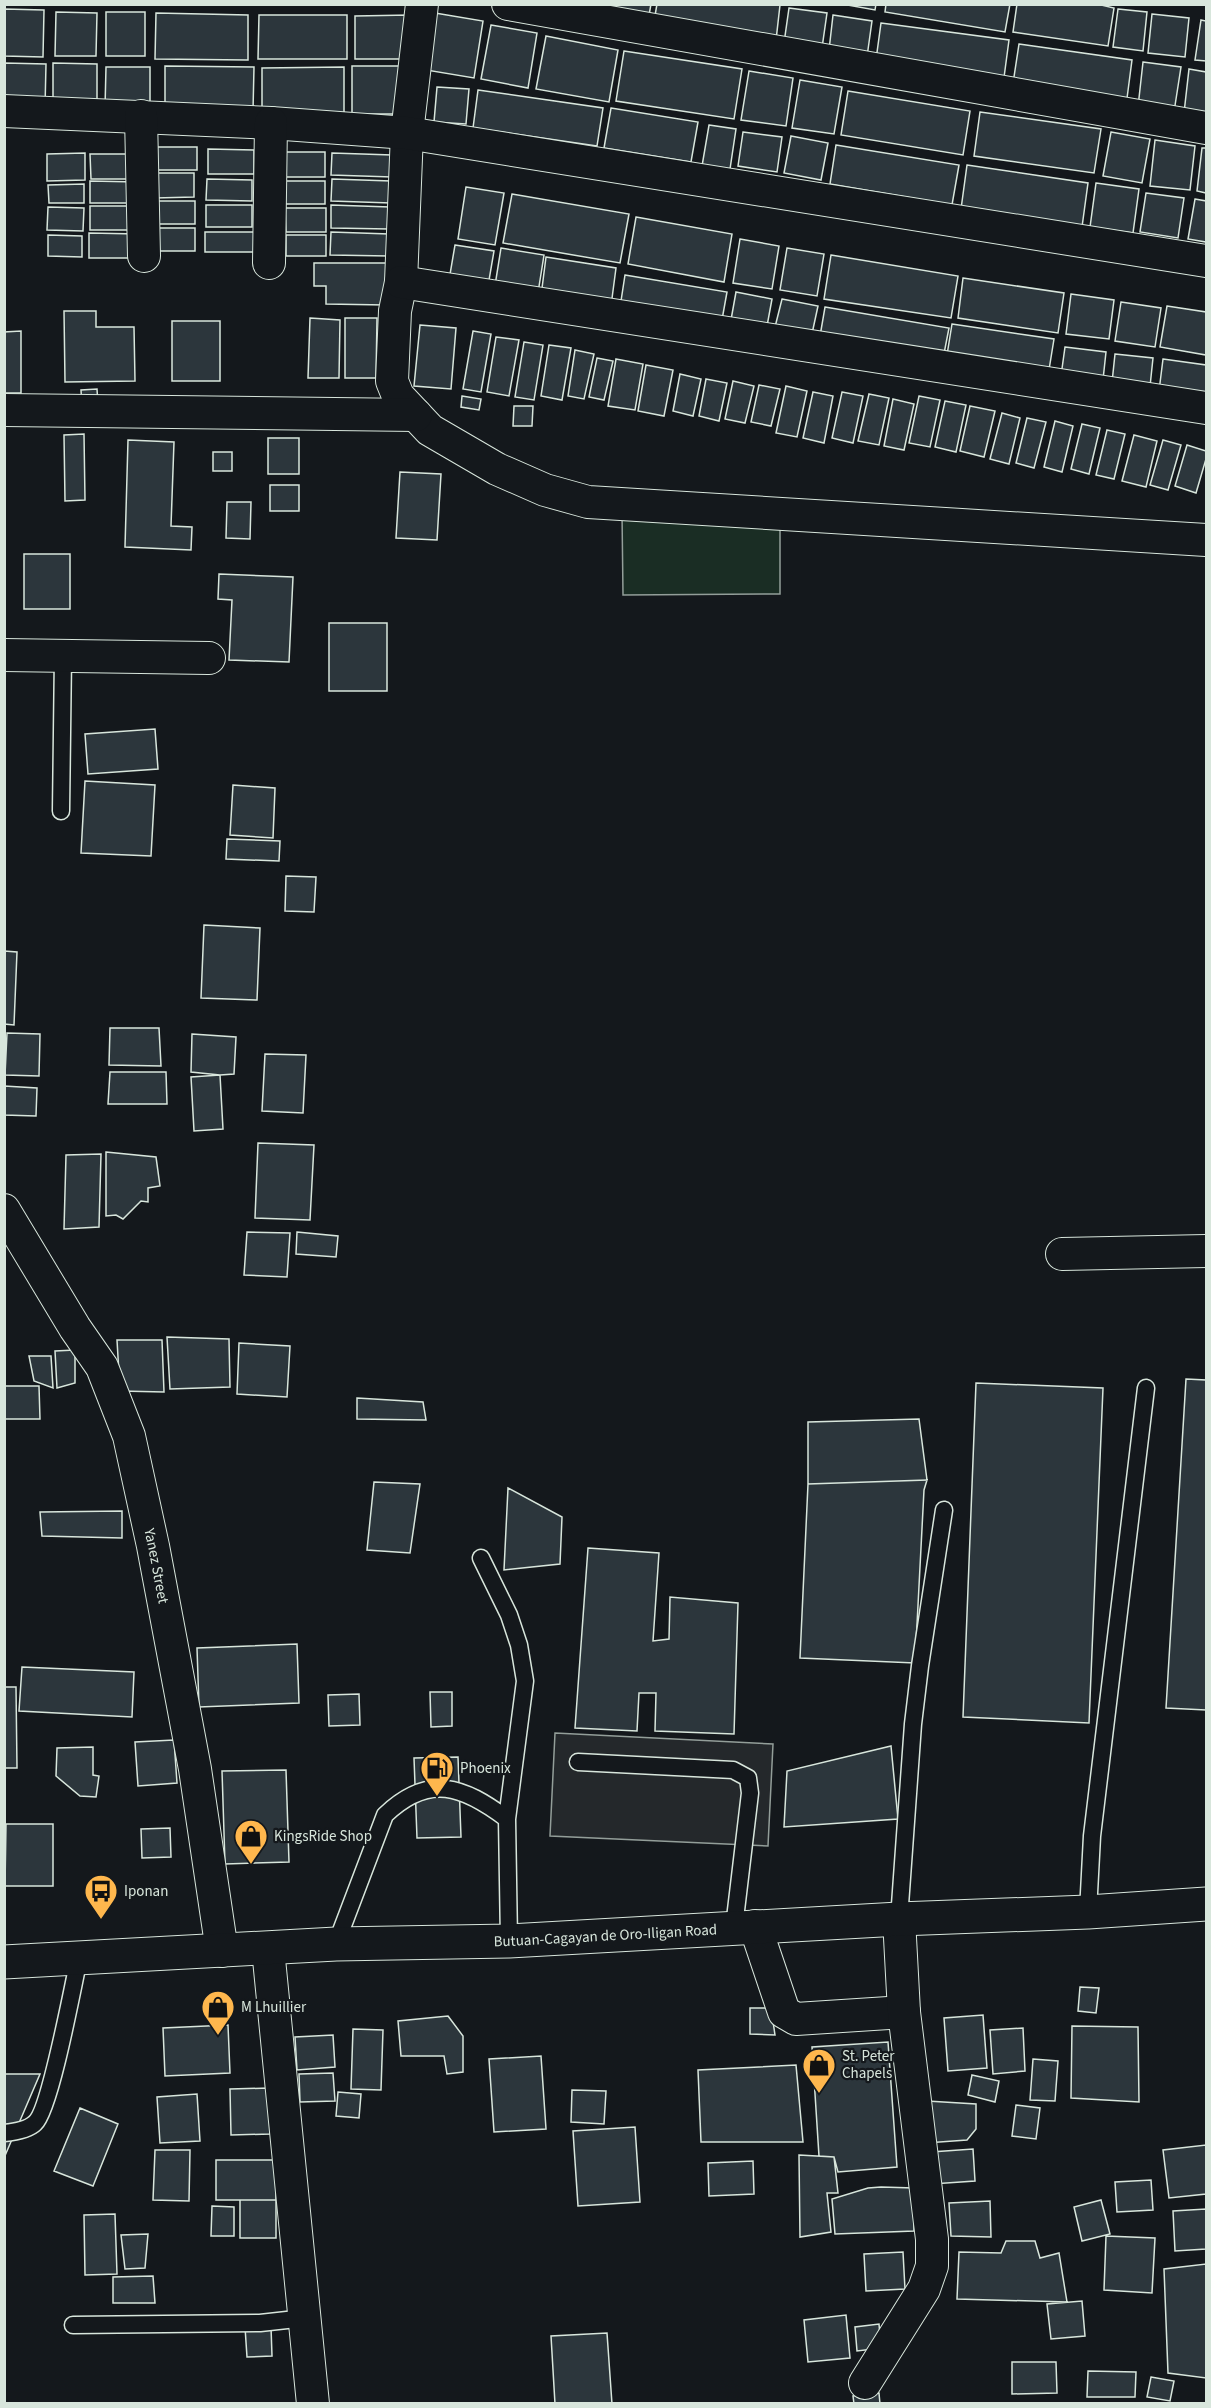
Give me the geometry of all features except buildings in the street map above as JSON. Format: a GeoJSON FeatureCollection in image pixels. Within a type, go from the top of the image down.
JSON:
{"type":"FeatureCollection","features":[{"type":"Feature","properties":{"kind":"highway","name":"Butuan-Cagayan de Oro-Iligan Road"},"geometry":{"type":"LineString","coordinates":[[4,1962],[336,1944],[509,1941],[1206,1904]]}},
{"type":"Feature","properties":{"kind":"street"},"geometry":{"type":"LineString","coordinates":[[422,4],[407,133],[401,282],[395,311],[392,381],[398,396],[430,430],[497,470],[545,490],[588,502],[1206,540]]}},
{"type":"Feature","properties":{"kind":"street"},"geometry":{"type":"LineString","coordinates":[[508,4],[1206,128]]}},
{"type":"Feature","properties":{"kind":"street"},"geometry":{"type":"LineString","coordinates":[[4,111],[271,123],[407,133],[1206,261]]}},
{"type":"Feature","properties":{"kind":"street"},"geometry":{"type":"LineString","coordinates":[[141,116],[144,256]]}},
{"type":"Feature","properties":{"kind":"street"},"geometry":{"type":"LineString","coordinates":[[269,263],[271,123]]}},
{"type":"Feature","properties":{"kind":"street"},"geometry":{"type":"LineString","coordinates":[[401,282],[1206,408]]}},
{"type":"Feature","properties":{"kind":"street"},"geometry":{"type":"LineString","coordinates":[[4,411],[416,415]]}},
{"type":"Feature","properties":{"kind":"street"},"geometry":{"type":"LineString","coordinates":[[4,655],[209,658]]}},
{"type":"Feature","properties":{"kind":"street","name":"Yanez Street"},"geometry":{"type":"LineString","coordinates":[[4,1210],[75,1328],[102,1367],[129,1436],[153,1546],[195,1769],[222,1951]]}},
{"type":"Feature","properties":{"kind":"street"},"geometry":{"type":"LineString","coordinates":[[1062,1254],[1206,1251]]}},
{"type":"Feature","properties":{"kind":"street"},"geometry":{"type":"LineString","coordinates":[[866,2383],[924,2289],[933,2266],[933,2239],[904,2012],[899,1919]]}},
{"type":"Feature","properties":{"kind":"street"},"geometry":{"type":"LineString","coordinates":[[745,1927],[787,2015],[796,2019],[904,2012]]}},
{"type":"Feature","properties":{"kind":"street"},"geometry":{"type":"LineString","coordinates":[[268,1948],[313,2403]]}},
{"type":"Feature","properties":{"kind":"lane"},"geometry":{"type":"LineString","coordinates":[[61,811],[63,655]]}},
{"type":"Feature","properties":{"kind":"lane"},"geometry":{"type":"LineString","coordinates":[[1088,1912],[1092,1836],[1146,1388]]}},
{"type":"Feature","properties":{"kind":"lane"},"geometry":{"type":"LineString","coordinates":[[899,1919],[913,1724],[944,1510]]}},
{"type":"Feature","properties":{"kind":"lane"},"geometry":{"type":"LineString","coordinates":[[482,1558],[519,1645],[525,1681],[507,1819],[509,1941]]}},
{"type":"Feature","properties":{"kind":"lane"},"geometry":{"type":"LineString","coordinates":[[578,1762],[733,1770],[748,1778],[750,1793],[745,1927]]}},
{"type":"Feature","properties":{"kind":"lane"},"geometry":{"type":"LineString","coordinates":[[336,1944],[385,1815],[396,1805],[422,1792],[452,1789],[482,1800],[507,1819]]}},
{"type":"Feature","properties":{"kind":"lane"},"geometry":{"type":"LineString","coordinates":[[4,2133],[21,2130],[36,2123],[44,2107],[80,1958]]}},
{"type":"Feature","properties":{"kind":"lane"},"geometry":{"type":"LineString","coordinates":[[73,2325],[260,2322],[305,2318]]}},
{"type":"Feature","properties":{"kind":"green space"},"geometry":{"type":"Polygon","coordinates":[[[622,513],[780,513],[780,594],[623,595],[622,513]]]}},
{"type":"Feature","properties":{"kind":"shaded area"},"geometry":{"type":"Polygon","coordinates":[[[555,1733],[773,1744],[768,1846],[550,1836],[555,1733]]]}},
{"type":"Feature","properties":{"kind":"place","name":"Phoenix"},"geometry":{"type":"Point","coordinates":[437,1797]}},
{"type":"Feature","properties":{"kind":"place","name":"KingsRide Shop"},"geometry":{"type":"Point","coordinates":[251,1865]}},
{"type":"Feature","properties":{"kind":"place","name":"Iponan"},"geometry":{"type":"Point","coordinates":[101,1920]}},
{"type":"Feature","properties":{"kind":"place","name":"M Lhuillier"},"geometry":{"type":"Point","coordinates":[218,2036]}},
{"type":"Feature","properties":{"kind":"place","name":"St. Peter Chapels"},"geometry":{"type":"Point","coordinates":[819,2094]}}]}
